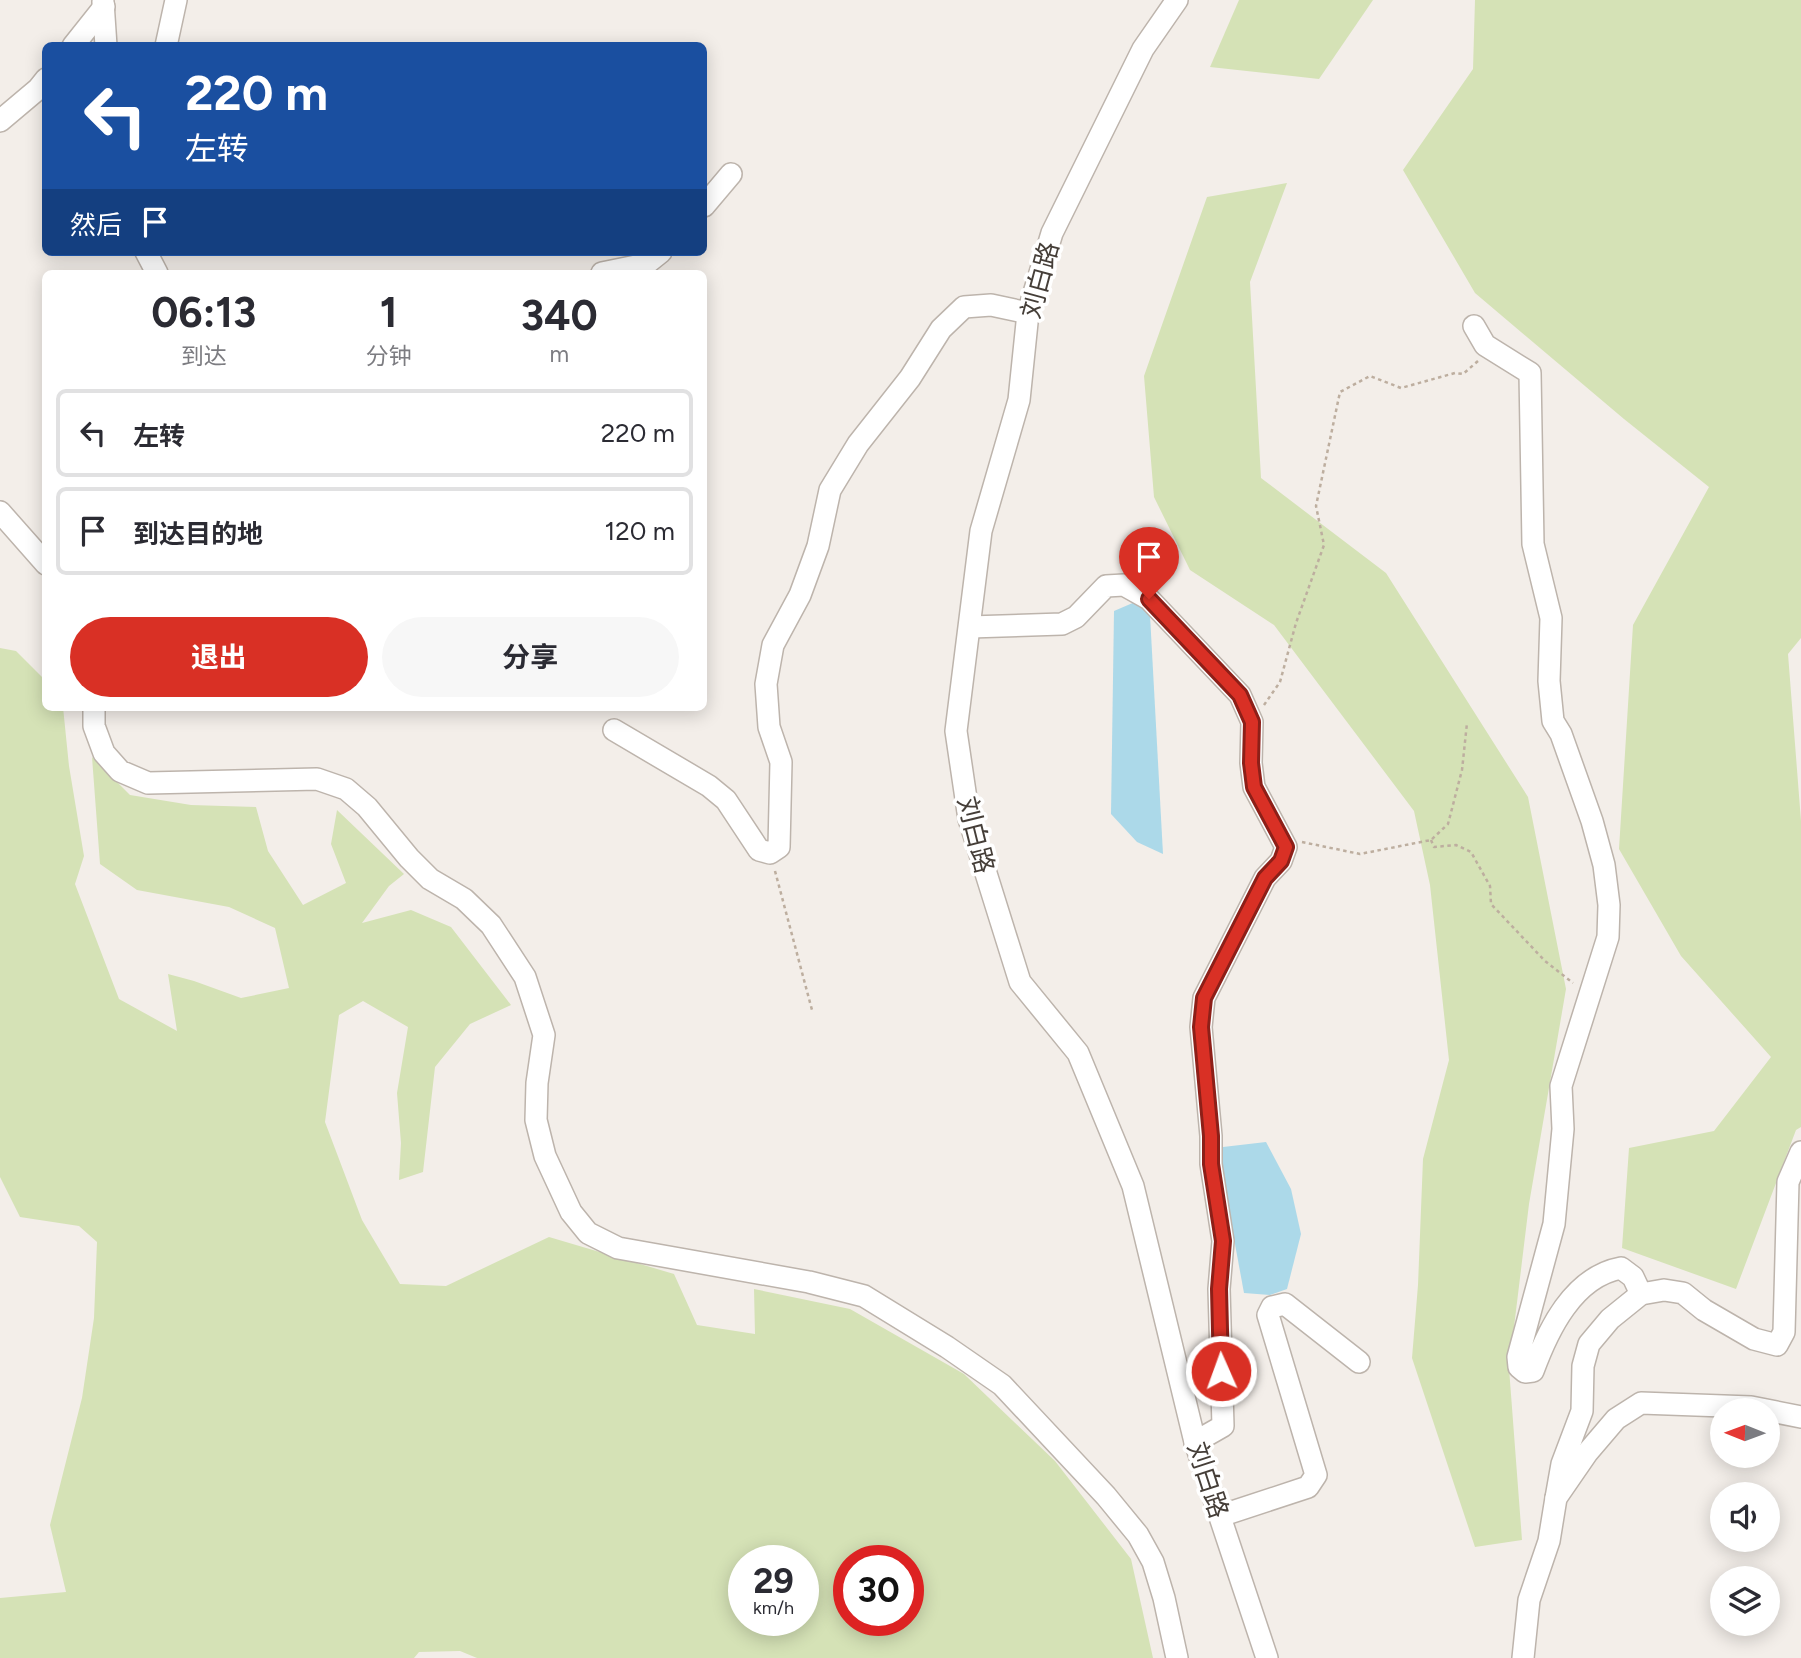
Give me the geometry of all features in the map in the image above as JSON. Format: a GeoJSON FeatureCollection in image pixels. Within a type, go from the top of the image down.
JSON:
{"type":"FeatureCollection","features":[{"type":"Feature","properties":{"kind":"street"},"geometry":{"type":"LineString","coordinates":[[167,42],[176,0]]}},
{"type":"Feature","properties":{"kind":"street","name":"刘白路"},"geometry":{"type":"LineString","coordinates":[[1177,0],[1143,50],[1052,233],[1028,313],[1018,400],[981,531],[956,731],[968,820],[1020,982],[1078,1053],[1133,1186],[1195,1442],[1267,1658]]}},
{"type":"Feature","properties":{"kind":"street"},"geometry":{"type":"LineString","coordinates":[[76,42],[103,3]]}},
{"type":"Feature","properties":{"kind":"street"},"geometry":{"type":"LineString","coordinates":[[103,3],[106,42]]}},
{"type":"Feature","properties":{"kind":"street"},"geometry":{"type":"LineString","coordinates":[[0,121],[42,84]]}},
{"type":"Feature","properties":{"kind":"street"},"geometry":{"type":"LineString","coordinates":[[707,202],[730,174]]}},
{"type":"Feature","properties":{"kind":"street"},"geometry":{"type":"LineString","coordinates":[[617,270],[646,264],[656,256]]}},
{"type":"Feature","properties":{"kind":"street"},"geometry":{"type":"LineString","coordinates":[[614,730],[709,786],[726,800],[759,850],[770,853],[779,847],[781,762],[769,727],[766,684],[773,645],[800,595],[818,546],[830,490],[859,444],[910,378],[941,329],[964,307],[991,304],[1028,313]]}},
{"type":"Feature","properties":{"kind":"street"},"geometry":{"type":"LineString","coordinates":[[1474,326],[1485,345],[1530,373],[1533,544],[1551,618],[1549,681],[1553,721],[1561,734],[1592,821],[1604,865],[1609,905],[1608,937],[1561,1086],[1563,1129],[1554,1224],[1518,1357],[1519,1367],[1525,1372],[1533,1371],[1547,1334],[1581,1287],[1621,1268],[1633,1278],[1641,1294]]}},
{"type":"Feature","properties":{"kind":"street"},"geometry":{"type":"LineString","coordinates":[[0,512],[42,559]]}},
{"type":"Feature","properties":{"kind":"street"},"geometry":{"type":"LineString","coordinates":[[970,628],[1062,624],[1076,617],[1106,586],[1124,585],[1149,599],[1240,695],[1252,722],[1251,763],[1254,787],[1286,847],[1281,861],[1265,878],[1204,998],[1201,1027],[1211,1164],[1223,1241],[1219,1289],[1223,1426],[1195,1442]]}},
{"type":"Feature","properties":{"kind":"street"},"geometry":{"type":"LineString","coordinates":[[94,711],[94,726],[104,753],[120,771],[148,783],[317,779],[346,789],[368,807],[409,858],[430,879],[464,900],[491,925],[525,977],[544,1035],[537,1083],[536,1120],[545,1156],[565,1201],[588,1233],[618,1248],[809,1282],[864,1296],[947,1347],[1002,1385],[1106,1496],[1138,1535],[1157,1574],[1177,1658]]}},
{"type":"Feature","properties":{"kind":"street"},"geometry":{"type":"LineString","coordinates":[[1522,1658],[1529,1600],[1549,1541],[1562,1464],[1582,1411],[1583,1366],[1590,1344],[1610,1319],[1641,1294],[1664,1290],[1683,1293],[1704,1310],[1754,1339],[1777,1345],[1784,1332],[1788,1182],[1801,1152]]}},
{"type":"Feature","properties":{"kind":"street"},"geometry":{"type":"LineString","coordinates":[[1220,1516],[1308,1487],[1316,1475],[1268,1315],[1272,1307],[1285,1304],[1359,1362]]}},
{"type":"Feature","properties":{"kind":"street"},"geometry":{"type":"LineString","coordinates":[[1556,1498],[1587,1453],[1616,1419],[1640,1403],[1751,1407],[1801,1417]]}},
{"type":"Feature","properties":{"kind":"path"},"geometry":{"type":"LineString","coordinates":[[1252,722],[1280,682],[1296,623],[1324,545],[1316,506],[1340,392],[1370,376],[1401,388],[1455,373],[1463,374],[1477,363],[1485,345]]}},
{"type":"Feature","properties":{"kind":"path"},"geometry":{"type":"LineString","coordinates":[[1286,847],[1305,841],[1360,854],[1431,840],[1448,824],[1462,771],[1466,723]]}},
{"type":"Feature","properties":{"kind":"path"},"geometry":{"type":"LineString","coordinates":[[1431,840],[1434,847],[1456,845],[1471,852],[1490,886],[1491,904],[1545,961],[1589,995]]}},
{"type":"Feature","properties":{"kind":"path"},"geometry":{"type":"LineString","coordinates":[[770,853],[812,1010]]}},
{"type":"Feature","properties":{"kind":"green space"},"geometry":{"type":"Polygon","coordinates":[[[1239,0],[1373,0],[1319,79],[1210,67],[1239,0]]]}},
{"type":"Feature","properties":{"kind":"green space"},"geometry":{"type":"Polygon","coordinates":[[[1475,0],[1801,0],[1801,638],[1788,654],[1801,821],[1801,1127],[1796,1130],[1736,1289],[1622,1248],[1629,1148],[1714,1131],[1771,1057],[1681,956],[1619,849],[1633,625],[1709,487],[1475,293],[1403,170],[1473,69],[1475,0]]]}},
{"type":"Feature","properties":{"kind":"green space"},"geometry":{"type":"Polygon","coordinates":[[[1287,183],[1250,282],[1261,478],[1386,573],[1528,797],[1566,989],[1529,1204],[1509,1368],[1522,1540],[1475,1547],[1412,1358],[1423,1159],[1449,1060],[1430,885],[1414,811],[1274,625],[1190,570],[1154,497],[1144,376],[1207,197],[1287,183]]]}},
{"type":"Feature","properties":{"kind":"green space"},"geometry":{"type":"Polygon","coordinates":[[[0,648],[16,651],[42,677],[42,711],[63,711],[69,766],[84,856],[75,884],[119,999],[177,1031],[168,974],[241,998],[289,988],[275,928],[229,907],[137,890],[100,864],[92,757],[130,795],[191,805],[256,807],[268,851],[303,905],[346,883],[331,844],[337,810],[404,874],[389,886],[362,923],[411,910],[451,927],[511,1005],[470,1024],[435,1067],[423,1172],[399,1180],[401,1143],[397,1093],[408,1027],[363,1001],[339,1015],[325,1122],[362,1220],[400,1284],[446,1286],[549,1237],[674,1274],[697,1325],[755,1334],[754,1289],[850,1309],[964,1374],[1055,1461],[1131,1559],[1153,1658],[477,1658],[460,1651],[419,1652],[414,1658],[0,1658],[0,1598],[66,1592],[50,1525],[82,1398],[94,1318],[97,1242],[79,1226],[20,1217],[0,1177],[0,648]]]}},
{"type":"Feature","properties":{"kind":"water"},"geometry":{"type":"Polygon","coordinates":[[[1135,602],[1150,615],[1163,854],[1137,842],[1111,814],[1114,611],[1135,602]]]}},
{"type":"Feature","properties":{"kind":"water"},"geometry":{"type":"Polygon","coordinates":[[[1266,1142],[1291,1189],[1301,1234],[1287,1289],[1270,1295],[1244,1293],[1221,1168],[1223,1147],[1266,1142]]]}},
{"type":"Feature","properties":{"kind":"route"},"geometry":{"type":"LineString","coordinates":[[1149,599],[1240,695],[1252,722],[1251,763],[1254,787],[1286,847],[1281,861],[1265,878],[1204,998],[1201,1027],[1211,1164],[1223,1241],[1219,1289],[1221,1371]]}}]}
